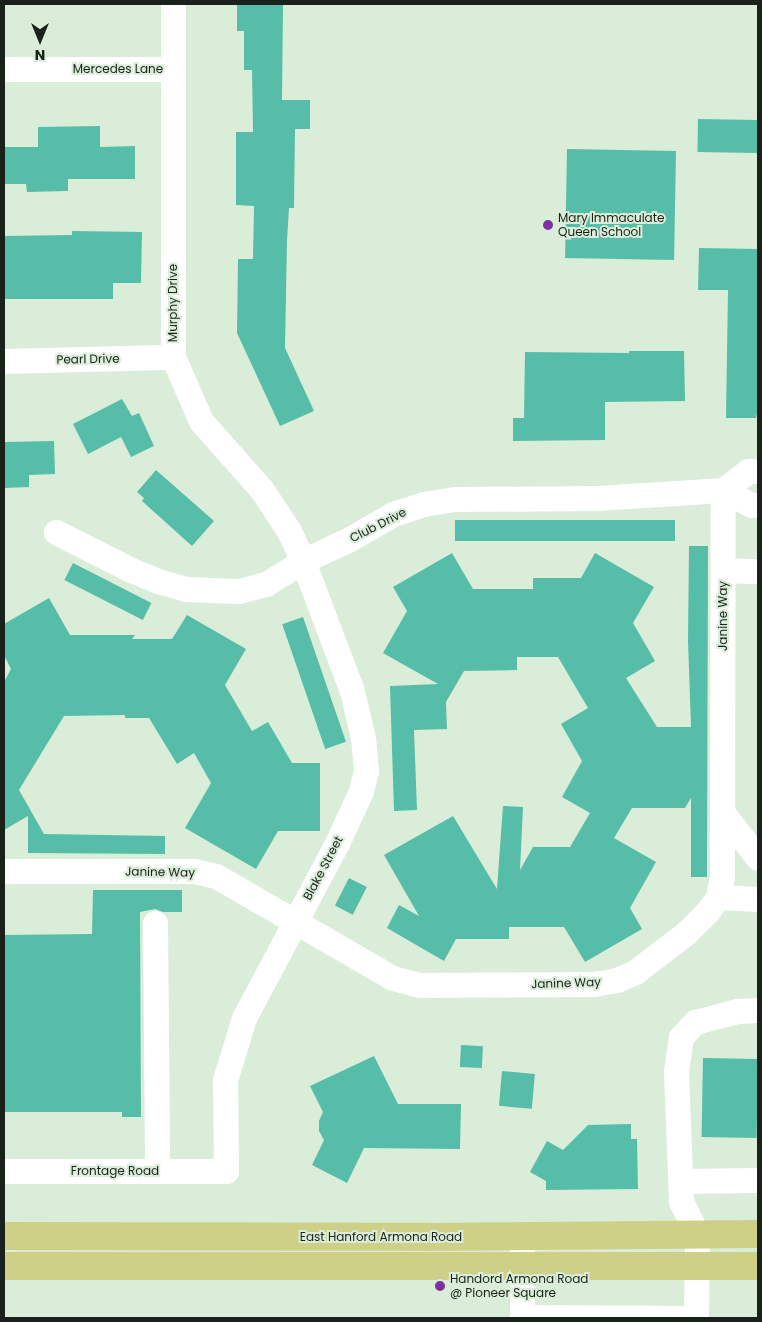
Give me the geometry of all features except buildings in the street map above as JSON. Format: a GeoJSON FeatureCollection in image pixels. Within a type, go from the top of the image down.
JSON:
{"type":"FeatureCollection","features":[{"type":"Feature","properties":{"kind":"main road","name":"East Hanford Armona Road"},"geometry":{"type":"LineString","coordinates":[[4,1236],[758,1234]]}},
{"type":"Feature","properties":{"kind":"main road"},"geometry":{"type":"LineString","coordinates":[[4,1266],[758,1266]]}},
{"type":"Feature","properties":{"kind":"street","name":"Murphy Drive"},"geometry":{"type":"LineString","coordinates":[[173,4],[173,357],[201,421],[262,490],[289,531],[303,561]]}},
{"type":"Feature","properties":{"kind":"street","name":"Mercedes Lane"},"geometry":{"type":"LineString","coordinates":[[4,69],[172,69]]}},
{"type":"Feature","properties":{"kind":"street","name":"Pearl Drive"},"geometry":{"type":"LineString","coordinates":[[4,361],[173,357]]}},
{"type":"Feature","properties":{"kind":"street"},"geometry":{"type":"LineString","coordinates":[[758,470],[748,471],[723,490],[751,505],[758,505]]}},
{"type":"Feature","properties":{"kind":"street","name":"Club Drive"},"geometry":{"type":"LineString","coordinates":[[56,532],[130,570],[158,582],[186,589],[239,591],[266,584],[303,561],[350,539],[393,514],[423,504],[455,499],[598,498],[723,490]]}},
{"type":"Feature","properties":{"kind":"street","name":"Janine Way"},"geometry":{"type":"LineString","coordinates":[[4,871],[194,871],[216,876],[393,978],[420,985],[593,984],[617,980],[635,972],[686,934],[708,911],[718,897],[722,877],[723,490]]}},
{"type":"Feature","properties":{"kind":"street","name":"Blake Street"},"geometry":{"type":"LineString","coordinates":[[226,1172],[225,1080],[244,1018],[293,922],[338,841],[361,791],[366,770],[363,738],[352,691],[303,561]]}},
{"type":"Feature","properties":{"kind":"street"},"geometry":{"type":"LineString","coordinates":[[723,570],[758,571]]}},
{"type":"Feature","properties":{"kind":"street"},"geometry":{"type":"LineString","coordinates":[[722,812],[758,858]]}},
{"type":"Feature","properties":{"kind":"street"},"geometry":{"type":"LineString","coordinates":[[718,897],[758,898]]}},
{"type":"Feature","properties":{"kind":"street"},"geometry":{"type":"LineString","coordinates":[[155,923],[157,1172]]}},
{"type":"Feature","properties":{"kind":"street"},"geometry":{"type":"LineString","coordinates":[[522,1236],[522,1318],[696,1318],[697,1234],[681,1201],[676,1072],[681,1037],[695,1022],[737,1011],[758,1010]]}},
{"type":"Feature","properties":{"kind":"street","name":"Frontage Road"},"geometry":{"type":"LineString","coordinates":[[4,1171],[226,1172]]}},
{"type":"Feature","properties":{"kind":"street"},"geometry":{"type":"LineString","coordinates":[[680,1181],[758,1180]]}},
{"type":"Feature","properties":{"kind":"place","name":"Mary Immaculate Queen School"},"geometry":{"type":"Point","coordinates":[548,225]}},
{"type":"Feature","properties":{"kind":"place","name":"Handord Armona Road @ Pioneer Square"},"geometry":{"type":"Point","coordinates":[440,1286]}}]}
